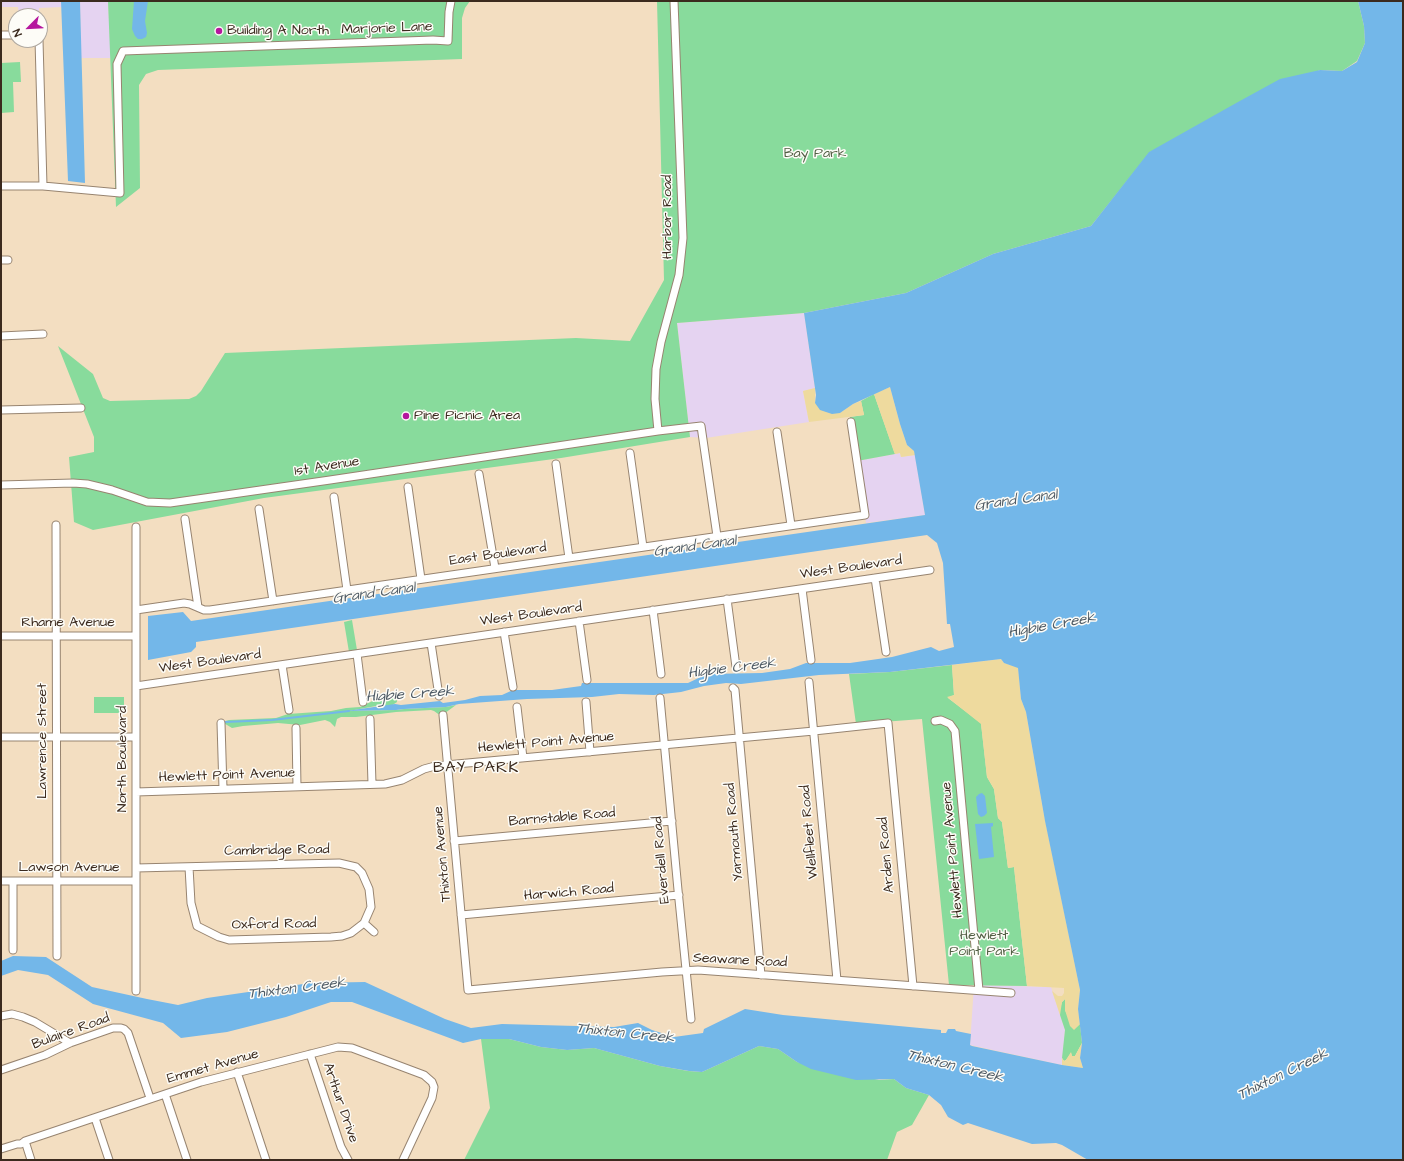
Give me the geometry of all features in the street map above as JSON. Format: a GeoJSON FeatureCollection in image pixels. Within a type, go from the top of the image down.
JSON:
{"type":"FeatureCollection","features":[{"type":"Feature","properties":{"kind":"street","name":"Marjorie Lane"},"geometry":{"type":"LineString","coordinates":[[43,186],[120,193],[117,64],[123,51],[434,40],[448,41],[451,1]]}},
{"type":"Feature","properties":{"kind":"street","name":"Harbor Road"},"geometry":{"type":"LineString","coordinates":[[658,431],[655,400],[656,369],[661,342],[679,275],[683,238],[674,1]]}},
{"type":"Feature","properties":{"kind":"street"},"geometry":{"type":"LineString","coordinates":[[1,186],[43,186],[39,48]]}},
{"type":"Feature","properties":{"kind":"street"},"geometry":{"type":"LineString","coordinates":[[1,336],[43,334]]}},
{"type":"Feature","properties":{"kind":"street"},"geometry":{"type":"LineString","coordinates":[[1,410],[81,408]]}},
{"type":"Feature","properties":{"kind":"street","name":"East Boulevard"},"geometry":{"type":"LineString","coordinates":[[136,610],[184,603],[204,610],[210,610],[865,515],[851,422]]}},
{"type":"Feature","properties":{"kind":"street","name":"1st Avenue"},"geometry":{"type":"LineString","coordinates":[[1,486],[73,483],[87,484],[112,490],[147,502],[170,503],[658,431],[701,426],[717,536]]}},
{"type":"Feature","properties":{"kind":"street"},"geometry":{"type":"LineString","coordinates":[[778,432],[791,525]]}},
{"type":"Feature","properties":{"kind":"street"},"geometry":{"type":"LineString","coordinates":[[630,453],[643,547]]}},
{"type":"Feature","properties":{"kind":"street"},"geometry":{"type":"LineString","coordinates":[[556,464],[569,558]]}},
{"type":"Feature","properties":{"kind":"street"},"geometry":{"type":"LineString","coordinates":[[479,474],[495,568]]}},
{"type":"Feature","properties":{"kind":"street"},"geometry":{"type":"LineString","coordinates":[[408,487],[421,580]]}},
{"type":"Feature","properties":{"kind":"street"},"geometry":{"type":"LineString","coordinates":[[334,497],[347,590]]}},
{"type":"Feature","properties":{"kind":"street"},"geometry":{"type":"LineString","coordinates":[[259,509],[273,601]]}},
{"type":"Feature","properties":{"kind":"street"},"geometry":{"type":"LineString","coordinates":[[184,519],[198,607]]}},
{"type":"Feature","properties":{"kind":"street","name":"Lawrence Street"},"geometry":{"type":"LineString","coordinates":[[56,525],[57,956]]}},
{"type":"Feature","properties":{"kind":"street","name":"North Boulevard"},"geometry":{"type":"LineString","coordinates":[[136,528],[136,992]]}},
{"type":"Feature","properties":{"kind":"street","name":"West Boulevard"},"geometry":{"type":"LineString","coordinates":[[136,686],[930,570]]}},
{"type":"Feature","properties":{"kind":"street"},"geometry":{"type":"LineString","coordinates":[[875,578],[886,652]]}},
{"type":"Feature","properties":{"kind":"street"},"geometry":{"type":"LineString","coordinates":[[802,589],[811,660]]}},
{"type":"Feature","properties":{"kind":"street"},"geometry":{"type":"LineString","coordinates":[[727,599],[736,667]]}},
{"type":"Feature","properties":{"kind":"street"},"geometry":{"type":"LineString","coordinates":[[653,610],[661,674]]}},
{"type":"Feature","properties":{"kind":"street"},"geometry":{"type":"LineString","coordinates":[[579,621],[587,680]]}},
{"type":"Feature","properties":{"kind":"street"},"geometry":{"type":"LineString","coordinates":[[504,632],[513,687]]}},
{"type":"Feature","properties":{"kind":"street","name":"Rhame Avenue"},"geometry":{"type":"LineString","coordinates":[[1,636],[136,636]]}},
{"type":"Feature","properties":{"kind":"street"},"geometry":{"type":"LineString","coordinates":[[431,643],[439,696]]}},
{"type":"Feature","properties":{"kind":"street"},"geometry":{"type":"LineString","coordinates":[[357,654],[363,702]]}},
{"type":"Feature","properties":{"kind":"street"},"geometry":{"type":"LineString","coordinates":[[282,665],[289,710]]}},
{"type":"Feature","properties":{"kind":"street","name":"Wellfleet Road"},"geometry":{"type":"LineString","coordinates":[[809,682],[837,980]]}},
{"type":"Feature","properties":{"kind":"street","name":"Yarmouth Road"},"geometry":{"type":"LineString","coordinates":[[733,688],[735,690],[761,975]]}},
{"type":"Feature","properties":{"kind":"street","name":"Everdell Road"},"geometry":{"type":"LineString","coordinates":[[660,698],[691,1019]]}},
{"type":"Feature","properties":{"kind":"street"},"geometry":{"type":"LineString","coordinates":[[586,702],[590,752]]}},
{"type":"Feature","properties":{"kind":"street"},"geometry":{"type":"LineString","coordinates":[[517,707],[523,758]]}},
{"type":"Feature","properties":{"kind":"street","name":"Thixton Avenue"},"geometry":{"type":"LineString","coordinates":[[443,715],[468,990]]}},
{"type":"Feature","properties":{"kind":"street"},"geometry":{"type":"LineString","coordinates":[[370,719],[372,784]]}},
{"type":"Feature","properties":{"kind":"street","name":"Hewlett Point Avenue"},"geometry":{"type":"LineString","coordinates":[[935,721],[940,720],[950,724],[955,731],[980,990]]}},
{"type":"Feature","properties":{"kind":"street"},"geometry":{"type":"LineString","coordinates":[[220,723],[223,789]]}},
{"type":"Feature","properties":{"kind":"street","name":"Hewlett Point Avenue"},"geometry":{"type":"LineString","coordinates":[[136,792],[392,783],[424,768],[435,766],[888,723]]}},
{"type":"Feature","properties":{"kind":"street","name":"Arden Road"},"geometry":{"type":"LineString","coordinates":[[888,723],[913,986]]}},
{"type":"Feature","properties":{"kind":"street"},"geometry":{"type":"LineString","coordinates":[[296,728],[297,787]]}},
{"type":"Feature","properties":{"kind":"street"},"geometry":{"type":"LineString","coordinates":[[1,737],[136,737]]}},
{"type":"Feature","properties":{"kind":"street","name":"Barnstable Road"},"geometry":{"type":"LineString","coordinates":[[454,841],[672,821]]}},
{"type":"Feature","properties":{"kind":"street","name":"Cambridge Road"},"geometry":{"type":"LineString","coordinates":[[136,868],[327,862],[352,865],[362,873],[369,889],[371,907],[364,923]]}},
{"type":"Feature","properties":{"kind":"street","name":"Oxford Road"},"geometry":{"type":"LineString","coordinates":[[189,867],[191,903],[197,926],[219,937],[235,940],[331,937],[351,933],[364,923]]}},
{"type":"Feature","properties":{"kind":"street","name":"Lawson Avenue"},"geometry":{"type":"LineString","coordinates":[[1,881],[136,881]]}},
{"type":"Feature","properties":{"kind":"street"},"geometry":{"type":"LineString","coordinates":[[13,881],[13,950]]}},
{"type":"Feature","properties":{"kind":"street","name":"Harwich Road"},"geometry":{"type":"LineString","coordinates":[[461,916],[679,895]]}},
{"type":"Feature","properties":{"kind":"street"},"geometry":{"type":"LineString","coordinates":[[364,923],[374,932]]}},
{"type":"Feature","properties":{"kind":"street","name":"Seawane Road"},"geometry":{"type":"LineString","coordinates":[[468,990],[698,970],[1011,993]]}},
{"type":"Feature","properties":{"kind":"street"},"geometry":{"type":"LineString","coordinates":[[1,1016],[12,1014],[23,1017],[35,1022],[70,1043]]}},
{"type":"Feature","properties":{"kind":"street","name":"Bulaire Road"},"geometry":{"type":"LineString","coordinates":[[1,1070],[46,1055],[70,1043],[113,1028],[124,1029],[128,1033],[150,1098]]}},
{"type":"Feature","properties":{"kind":"street","name":"Emmet Avenue"},"geometry":{"type":"LineString","coordinates":[[1,1149],[21,1144],[25,1141],[201,1082],[338,1047],[352,1048],[424,1075],[432,1082],[434,1087],[432,1098],[403,1160]]}},
{"type":"Feature","properties":{"kind":"street","name":"Arthur Drive"},"geometry":{"type":"LineString","coordinates":[[310,1054],[341,1147],[348,1160]]}},
{"type":"Feature","properties":{"kind":"street"},"geometry":{"type":"LineString","coordinates":[[237,1072],[266,1160]]}},
{"type":"Feature","properties":{"kind":"street"},"geometry":{"type":"LineString","coordinates":[[165,1094],[187,1160]]}},
{"type":"Feature","properties":{"kind":"street"},"geometry":{"type":"LineString","coordinates":[[95,1118],[109,1160]]}},
{"type":"Feature","properties":{"kind":"street"},"geometry":{"type":"LineString","coordinates":[[25,1141],[31,1160]]}},
{"type":"Feature","properties":{"kind":"shaded area"},"geometry":{"type":"Polygon","coordinates":[[[1,1],[61,1],[62,7],[18,8],[1,7],[1,1]]]}},
{"type":"Feature","properties":{"kind":"shaded area"},"geometry":{"type":"Polygon","coordinates":[[[80,1],[108,1],[111,58],[81,58],[80,1]]]}},
{"type":"Feature","properties":{"kind":"shaded area"},"geometry":{"type":"Polygon","coordinates":[[[804,313],[815,388],[803,391],[809,422],[706,438],[690,437],[677,323],[804,313]]]}},
{"type":"Feature","properties":{"kind":"shaded area"},"geometry":{"type":"Polygon","coordinates":[[[900,453],[901,457],[915,455],[925,515],[866,523],[857,461],[900,453]]]}},
{"type":"Feature","properties":{"kind":"shaded area"},"geometry":{"type":"Polygon","coordinates":[[[974,985],[1051,987],[1065,1030],[1062,1065],[970,1045],[974,985]]]}},
{"type":"Feature","properties":{"kind":"green space"},"geometry":{"type":"Polygon","coordinates":[[[108,1],[470,1],[465,8],[462,18],[462,59],[158,70],[146,74],[139,85],[140,188],[116,207],[108,1]]]}},
{"type":"Feature","properties":{"kind":"green space","name":"Bay Park"},"geometry":{"type":"Polygon","coordinates":[[[657,1],[1358,1],[1364,26],[1365,43],[1357,61],[1342,71],[1320,70],[1150,152],[1091,226],[993,254],[906,293],[804,313],[677,323],[690,437],[561,458],[264,498],[93,530],[74,522],[69,457],[94,452],[94,437],[58,346],[93,374],[103,398],[110,401],[189,399],[196,396],[201,391],[225,353],[576,338],[630,341],[664,280],[657,1]]]}},
{"type":"Feature","properties":{"kind":"green space"},"geometry":{"type":"Polygon","coordinates":[[[20,62],[21,82],[13,82],[14,112],[1,113],[1,63],[20,62]]]}},
{"type":"Feature","properties":{"kind":"green space"},"geometry":{"type":"Polygon","coordinates":[[[874,394],[895,454],[857,461],[850,417],[864,415],[861,401],[874,394]]]}},
{"type":"Feature","properties":{"kind":"green space"},"geometry":{"type":"Polygon","coordinates":[[[352,620],[357,650],[349,652],[344,622],[352,620]]]}},
{"type":"Feature","properties":{"kind":"green space","name":"Hewlett Point Park"},"geometry":{"type":"Polygon","coordinates":[[[952,665],[954,695],[948,698],[981,723],[987,777],[994,789],[998,818],[1002,822],[1008,868],[1014,867],[1027,986],[949,985],[922,719],[856,724],[849,674],[890,672],[952,665]]]}},
{"type":"Feature","properties":{"kind":"green space"},"geometry":{"type":"Polygon","coordinates":[[[94,697],[124,697],[124,713],[94,713],[94,697]]]}},
{"type":"Feature","properties":{"kind":"green space"},"geometry":{"type":"Polygon","coordinates":[[[381,697],[396,697],[397,702],[391,706],[376,706],[349,711],[396,710],[456,705],[441,716],[431,710],[341,717],[337,719],[335,727],[330,722],[325,720],[300,725],[278,723],[232,728],[222,722],[229,720],[276,718],[288,714],[360,707],[381,697]]]}},
{"type":"Feature","properties":{"kind":"green space"},"geometry":{"type":"Polygon","coordinates":[[[1065,999],[1065,1010],[1074,1029],[1080,1024],[1082,1043],[1075,1056],[1072,1056],[1071,1053],[1064,1061],[1062,1058],[1065,1030],[1060,1015],[1060,1009],[1062,1002],[1065,999]]]}},
{"type":"Feature","properties":{"kind":"green space"},"geometry":{"type":"Polygon","coordinates":[[[481,1039],[509,1039],[541,1047],[567,1050],[594,1048],[660,1066],[702,1072],[759,1046],[778,1049],[797,1062],[879,1080],[894,1079],[906,1088],[929,1095],[912,1125],[897,1132],[887,1160],[464,1160],[490,1108],[481,1039]]]}},
{"type":"Feature","properties":{"kind":"sand"},"geometry":{"type":"Polygon","coordinates":[[[890,387],[907,445],[914,451],[915,455],[901,457],[900,453],[895,454],[894,452],[874,394],[890,387]]]}},
{"type":"Feature","properties":{"kind":"sand"},"geometry":{"type":"Polygon","coordinates":[[[815,388],[815,403],[840,413],[853,404],[861,401],[864,415],[809,422],[803,391],[815,388]]]}},
{"type":"Feature","properties":{"kind":"sand"},"geometry":{"type":"Polygon","coordinates":[[[1001,659],[1004,663],[1018,667],[1021,699],[1026,712],[1043,810],[1080,990],[1078,1009],[1080,1024],[1074,1030],[1070,1026],[1065,1010],[1065,999],[1062,1002],[1060,1015],[1052,991],[1058,996],[1062,996],[1064,993],[1064,988],[1027,986],[1014,867],[1008,868],[1002,822],[998,818],[994,789],[987,777],[981,724],[947,697],[954,695],[952,665],[1001,659]]]}},
{"type":"Feature","properties":{"kind":"sand"},"geometry":{"type":"Polygon","coordinates":[[[1082,1043],[1080,1058],[1083,1068],[1062,1065],[1062,1058],[1064,1061],[1066,1060],[1071,1052],[1072,1056],[1075,1056],[1082,1043]]]}},
{"type":"Feature","properties":{"kind":"water"},"geometry":{"type":"Polygon","coordinates":[[[61,1],[80,1],[85,183],[68,181],[61,1]]]}},
{"type":"Feature","properties":{"kind":"water"},"geometry":{"type":"Polygon","coordinates":[[[134,1],[148,1],[145,21],[147,33],[146,37],[142,39],[138,39],[135,36],[132,29],[134,1]]]}},
{"type":"Feature","properties":{"kind":"water"},"geometry":{"type":"Polygon","coordinates":[[[1358,1],[1403,1],[1403,1160],[1088,1160],[1056,1143],[1032,1144],[968,1123],[963,1125],[948,1117],[941,1105],[929,1095],[906,1088],[894,1079],[856,1080],[811,1069],[797,1062],[778,1049],[759,1046],[702,1072],[689,1071],[660,1066],[594,1048],[567,1050],[541,1047],[509,1039],[481,1039],[463,1043],[352,1002],[331,1002],[286,1017],[227,1032],[181,1038],[163,1023],[93,1004],[48,975],[18,970],[1,976],[1,961],[13,956],[46,957],[92,987],[178,1005],[207,998],[310,983],[365,982],[445,1019],[471,1028],[502,1024],[614,1027],[638,1023],[652,1030],[674,1037],[703,1033],[704,1029],[745,1009],[783,1015],[941,1030],[941,1033],[946,1033],[948,1029],[955,1029],[956,1031],[971,1034],[970,1045],[972,1046],[1083,1068],[1080,1058],[1082,1043],[1078,1009],[1080,990],[1045,821],[1026,712],[1021,699],[1018,668],[1004,663],[1001,659],[890,672],[819,675],[741,684],[726,683],[704,686],[681,692],[654,695],[619,694],[592,697],[527,699],[459,704],[446,707],[346,711],[395,704],[401,705],[440,701],[443,703],[480,696],[502,695],[513,690],[552,690],[581,686],[582,683],[688,683],[707,674],[762,673],[790,669],[806,663],[850,663],[892,657],[931,647],[939,651],[954,647],[950,624],[947,624],[943,563],[937,543],[927,535],[196,642],[196,647],[191,652],[148,660],[148,616],[183,612],[191,621],[925,515],[914,451],[907,445],[890,387],[853,404],[840,413],[832,414],[820,410],[815,403],[816,395],[804,313],[906,293],[993,254],[1091,226],[1149,152],[1280,79],[1320,70],[1342,71],[1357,62],[1365,43],[1364,26],[1358,1]]]}},
{"type":"Feature","properties":{"kind":"water"},"geometry":{"type":"Polygon","coordinates":[[[982,793],[985,796],[987,813],[981,817],[978,814],[976,797],[982,793]]]}},
{"type":"Feature","properties":{"kind":"water"},"geometry":{"type":"Polygon","coordinates":[[[993,823],[993,826],[991,827],[994,857],[979,859],[975,824],[993,823]]]}},
{"type":"Feature","properties":{"kind":"waterway","name":"Higbie Creek"},"geometry":{"type":"LineString","coordinates":[[225,722],[272,720],[349,711]]}},
{"type":"Feature","properties":{"kind":"place","name":"Building A North"},"geometry":{"type":"Point","coordinates":[219,31]}},
{"type":"Feature","properties":{"kind":"place","name":"Pine Picnic Area"},"geometry":{"type":"Point","coordinates":[406,416]}},
{"type":"Feature","properties":{"kind":"district","name":"BAY PARK"},"geometry":{"type":"Point","coordinates":[476,769]}},
{"type":"Feature","properties":{"kind":"water label","name":"Grand Canal"},"geometry":{"type":"Point","coordinates":[1016,501]}},
{"type":"Feature","properties":{"kind":"water label","name":"Grand Canal"},"geometry":{"type":"Point","coordinates":[695,547]}},
{"type":"Feature","properties":{"kind":"water label","name":"Grand Canal"},"geometry":{"type":"Point","coordinates":[374,594]}},
{"type":"Feature","properties":{"kind":"water label","name":"Thixton Creek"},"geometry":{"type":"Point","coordinates":[297,989]}},
{"type":"Feature","properties":{"kind":"water label","name":"Thixton Creek"},"geometry":{"type":"Point","coordinates":[625,1034]}},
{"type":"Feature","properties":{"kind":"water label","name":"Thixton Creek"},"geometry":{"type":"Point","coordinates":[955,1067]}},
{"type":"Feature","properties":{"kind":"water label","name":"Thixton Creek"},"geometry":{"type":"Point","coordinates":[1283,1075]}}]}
